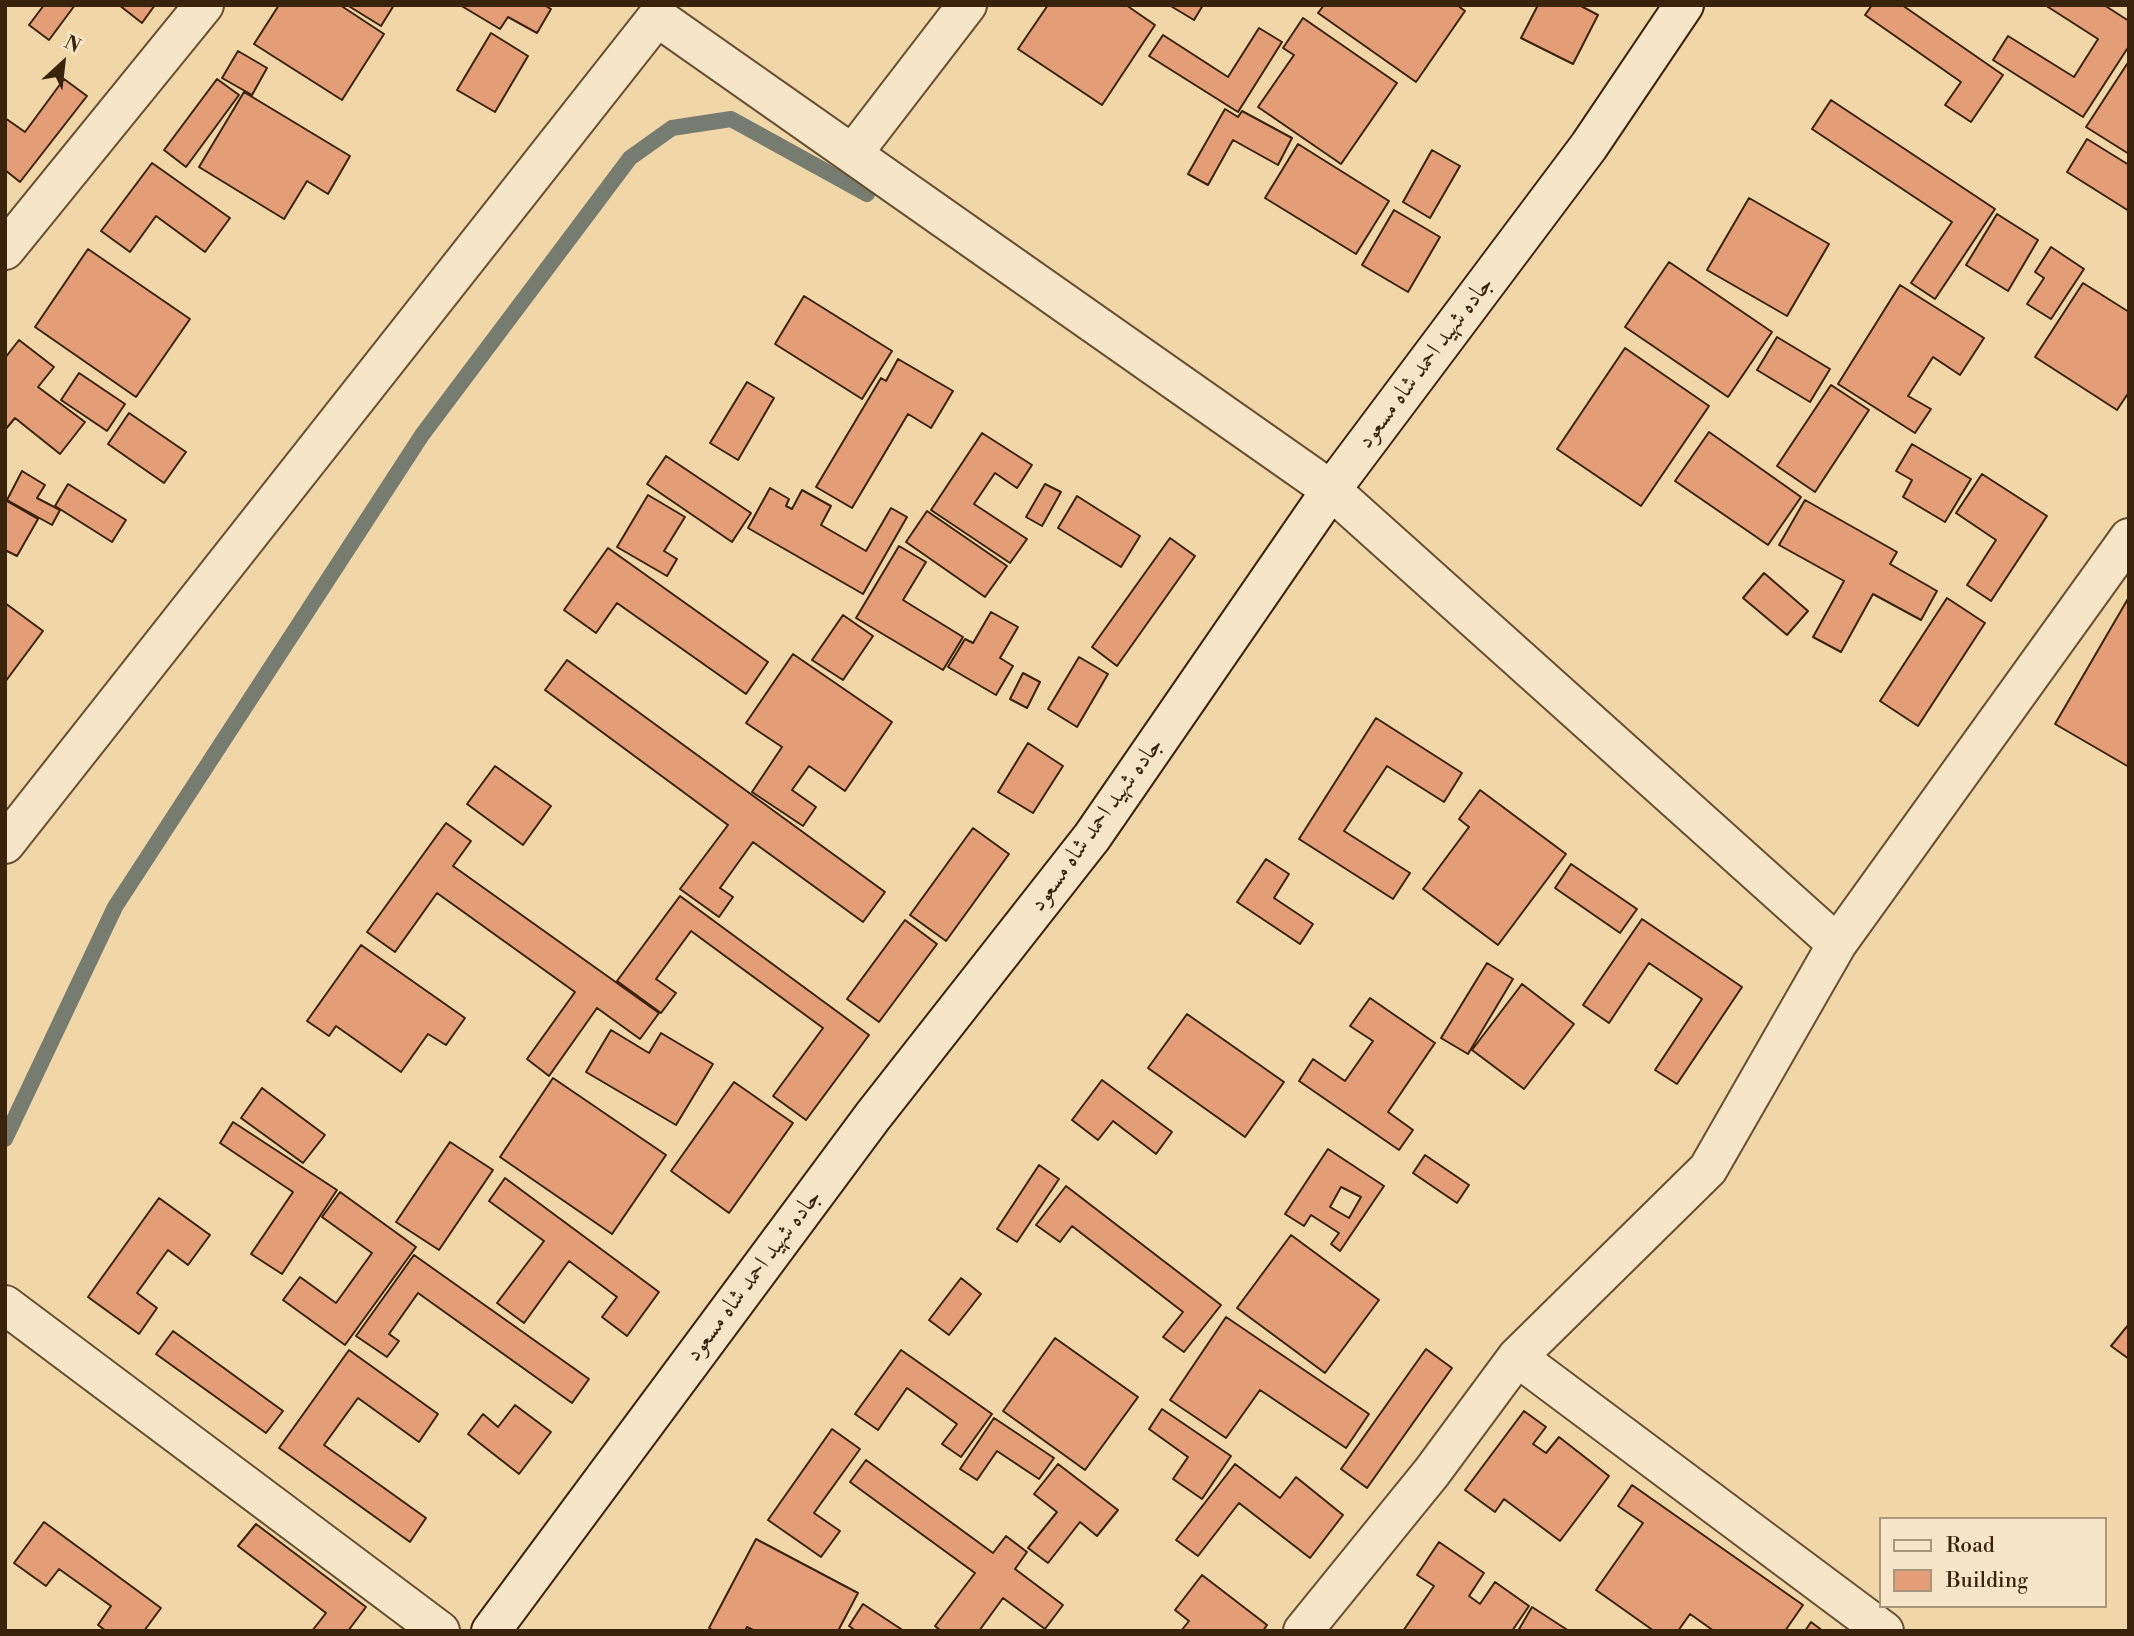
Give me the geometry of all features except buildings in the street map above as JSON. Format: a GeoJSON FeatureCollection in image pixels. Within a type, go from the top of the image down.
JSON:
{"type":"FeatureCollection","features":[{"type":"Feature","properties":{"kind":"street"},"geometry":{"type":"LineString","coordinates":[[5,250],[204,5]]}},
{"type":"Feature","properties":{"kind":"street"},"geometry":{"type":"LineString","coordinates":[[854,152],[967,5]]}},
{"type":"Feature","properties":{"kind":"street","name":"جاده شهيد احمد شاه مسعود"},"geometry":{"type":"LineString","coordinates":[[491,1631],[873,1116],[1092,837],[1331,490],[1589,146],[1684,5]]}},
{"type":"Feature","properties":{"kind":"street"},"geometry":{"type":"LineString","coordinates":[[5,844],[657,17],[854,152],[1331,490],[1837,944]]}},
{"type":"Feature","properties":{"kind":"street"},"geometry":{"type":"LineString","coordinates":[[1303,1631],[1432,1472],[1517,1357],[1708,1169],[1837,944],[2129,538]]}},
{"type":"Feature","properties":{"kind":"street"},"geometry":{"type":"LineString","coordinates":[[5,1305],[440,1631]]}},
{"type":"Feature","properties":{"kind":"street"},"geometry":{"type":"LineString","coordinates":[[1517,1357],[1884,1631]]}},
{"type":"Feature","properties":{"kind":"waterway"},"geometry":{"type":"LineString","coordinates":[[5,1139],[115,907],[422,435],[630,158],[672,128],[731,119],[867,194]]}}]}
